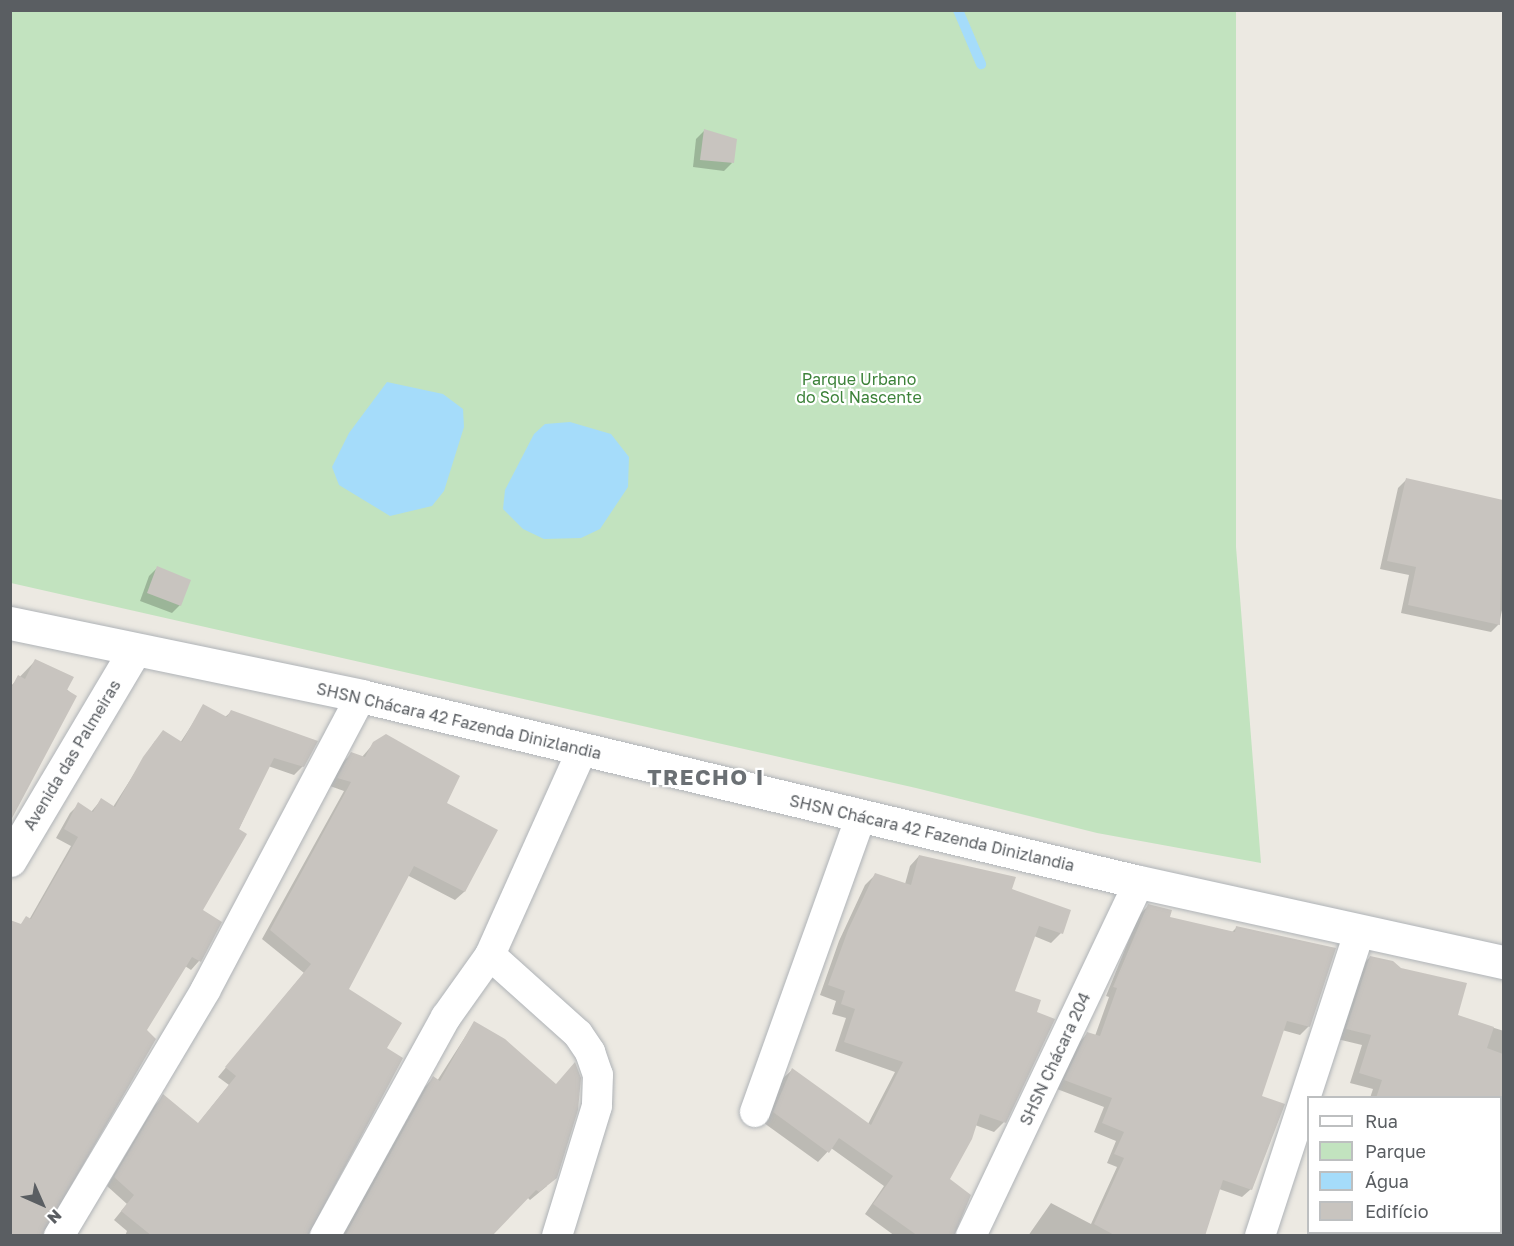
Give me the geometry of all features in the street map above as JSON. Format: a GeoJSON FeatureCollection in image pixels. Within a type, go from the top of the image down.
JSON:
{"type":"FeatureCollection","features":[{"type":"Feature","properties":{"kind":"street","name":"SHSN Chácara 42 Fazenda Dinizlandia"},"geometry":{"type":"LineString","coordinates":[[10,623],[134,651],[361,696],[1139,882],[1359,933],[1503,962]]}},
{"type":"Feature","properties":{"kind":"street","name":"Avenida das Palmeiras"},"geometry":{"type":"LineString","coordinates":[[10,860],[134,651]]}},
{"type":"Feature","properties":{"kind":"street"},"geometry":{"type":"LineString","coordinates":[[59,1236],[206,989],[361,696]]}},
{"type":"Feature","properties":{"kind":"street"},"geometry":{"type":"LineString","coordinates":[[325,1236],[446,1017],[490,955],[582,750]]}},
{"type":"Feature","properties":{"kind":"street"},"geometry":{"type":"LineString","coordinates":[[755,1112],[861,816]]}},
{"type":"Feature","properties":{"kind":"street","name":"SHSN Chácara 204"},"geometry":{"type":"LineString","coordinates":[[971,1236],[1139,882]]}},
{"type":"Feature","properties":{"kind":"street"},"geometry":{"type":"LineString","coordinates":[[1260,1236],[1359,933]]}},
{"type":"Feature","properties":{"kind":"street"},"geometry":{"type":"LineString","coordinates":[[490,955],[578,1034],[590,1052],[598,1075],[597,1106],[557,1236]]}},
{"type":"Feature","properties":{"kind":"green space","name":"Parque Urbano do Sol Nascente"},"geometry":{"type":"Polygon","coordinates":[[[11,11],[1236,11],[1236,547],[1261,863],[1097,833],[916,788],[11,583],[11,11]]]}},
{"type":"Feature","properties":{"kind":"water"},"geometry":{"type":"Polygon","coordinates":[[[387,382],[443,394],[463,409],[464,427],[444,491],[432,506],[390,516],[339,485],[332,467],[349,433],[387,382]]]}},
{"type":"Feature","properties":{"kind":"water"},"geometry":{"type":"Polygon","coordinates":[[[570,422],[611,434],[629,457],[628,487],[600,529],[581,538],[544,539],[523,529],[503,509],[505,490],[534,434],[545,424],[570,422]]]}},
{"type":"Feature","properties":{"kind":"building"},"geometry":{"type":"Polygon","coordinates":[[[704,129],[737,139],[734,163],[700,160],[704,129]]]}},
{"type":"Feature","properties":{"kind":"building"},"geometry":{"type":"Polygon","coordinates":[[[1406,478],[1503,500],[1500,625],[1408,605],[1416,567],[1387,561],[1406,478]]]}},
{"type":"Feature","properties":{"kind":"building"},"geometry":{"type":"Polygon","coordinates":[[[157,566],[191,580],[181,606],[147,593],[157,566]]]}},
{"type":"Feature","properties":{"kind":"building"},"geometry":{"type":"Polygon","coordinates":[[[35,659],[74,677],[67,690],[77,696],[10,822],[10,690],[18,675],[25,679],[35,659]]]}},
{"type":"Feature","properties":{"kind":"building"},"geometry":{"type":"Polygon","coordinates":[[[203,704],[227,717],[231,710],[318,741],[304,767],[274,758],[239,829],[247,834],[203,910],[222,922],[201,962],[192,957],[147,1030],[156,1039],[42,1236],[10,1236],[10,920],[21,924],[26,916],[31,919],[78,837],[64,829],[78,802],[93,812],[101,798],[115,807],[143,757],[163,730],[182,742],[203,704]]]}},
{"type":"Feature","properties":{"kind":"building"},"geometry":{"type":"Polygon","coordinates":[[[386,734],[460,776],[447,803],[498,830],[465,892],[414,866],[349,989],[402,1023],[387,1048],[403,1058],[308,1236],[152,1236],[121,1211],[134,1195],[114,1177],[163,1094],[198,1123],[236,1076],[225,1067],[311,964],[270,930],[351,782],[337,778],[351,752],[365,757],[373,742],[386,734]]]}},
{"type":"Feature","properties":{"kind":"building"},"geometry":{"type":"Polygon","coordinates":[[[919,855],[1016,877],[1012,889],[1071,910],[1063,934],[1039,926],[1015,991],[1041,1000],[1037,1012],[1055,1019],[1006,1123],[980,1114],[972,1139],[950,1179],[971,1195],[954,1236],[918,1236],[873,1204],[893,1176],[839,1138],[829,1153],[773,1112],[792,1068],[871,1125],[903,1062],[844,1042],[855,1009],[841,1004],[845,991],[828,985],[848,930],[875,873],[911,885],[919,855]]]}},
{"type":"Feature","properties":{"kind":"building"},"geometry":{"type":"Polygon","coordinates":[[[1148,904],[1172,910],[1170,917],[1235,932],[1236,926],[1336,948],[1310,1027],[1287,1021],[1262,1096],[1285,1104],[1252,1190],[1223,1180],[1205,1236],[1116,1236],[1094,1224],[1124,1158],[1114,1154],[1124,1132],[1102,1123],[1112,1098],[1064,1080],[1087,1032],[1100,1036],[1117,988],[1113,987],[1148,904]]]}},
{"type":"Feature","properties":{"kind":"building"},"geometry":{"type":"Polygon","coordinates":[[[1370,956],[1393,961],[1401,968],[1467,983],[1458,1015],[1494,1027],[1487,1048],[1503,1054],[1503,1098],[1502,1096],[1377,1096],[1382,1080],[1359,1073],[1371,1035],[1346,1029],[1370,956]]]}},
{"type":"Feature","properties":{"kind":"building"},"geometry":{"type":"Polygon","coordinates":[[[474,1021],[505,1039],[556,1084],[575,1062],[581,1078],[578,1110],[557,1178],[539,1192],[536,1190],[492,1236],[345,1236],[433,1076],[440,1081],[474,1021]]]}},
{"type":"Feature","properties":{"kind":"waterway"},"geometry":{"type":"LineString","coordinates":[[958,10],[981,64]]}},
{"type":"Feature","properties":{"kind":"district","name":"TRECHO I"},"geometry":{"type":"Point","coordinates":[706,777]}}]}
